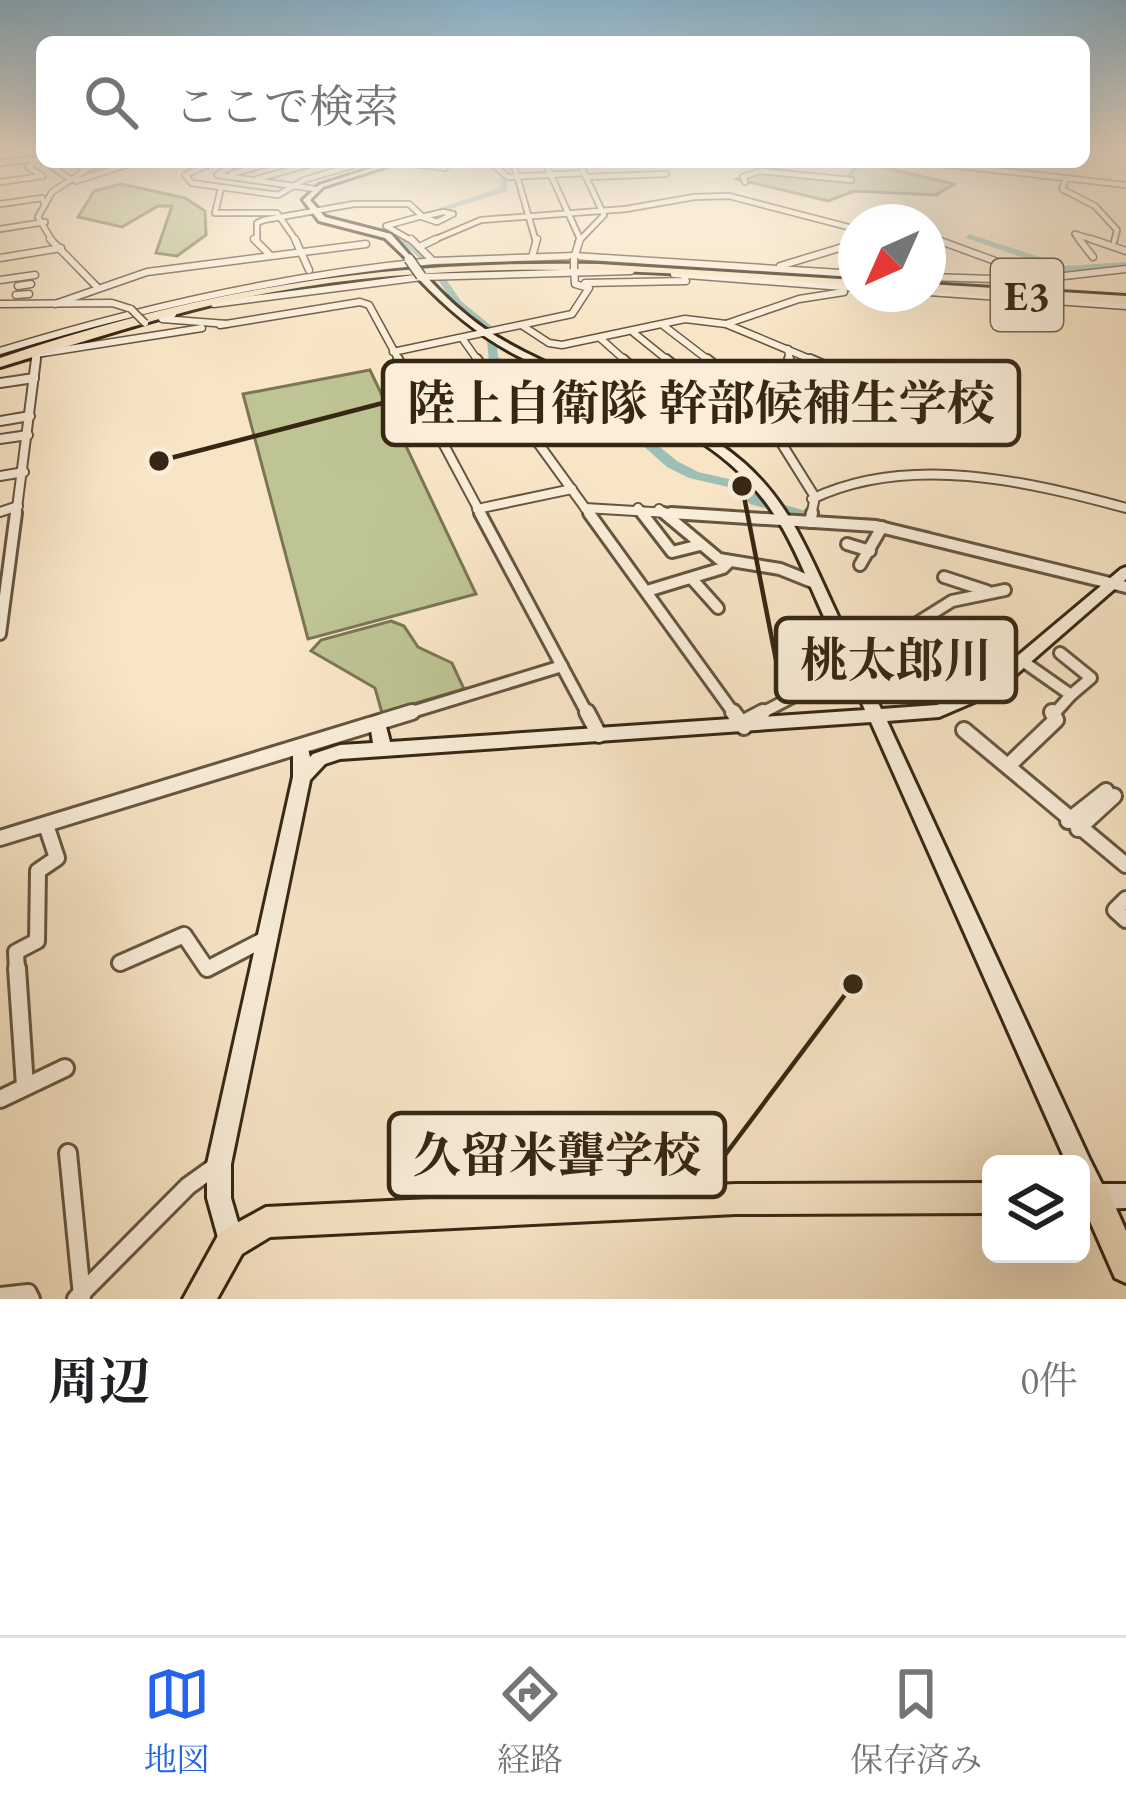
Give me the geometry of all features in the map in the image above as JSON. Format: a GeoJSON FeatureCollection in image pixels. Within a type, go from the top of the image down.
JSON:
{"type":"FeatureCollection","features":[{"type":"Feature","properties":{"kind":"highway"},"geometry":{"type":"LineString","coordinates":[[0,359],[190,306],[284,287],[409,271],[615,267],[838,282]]}},
{"type":"Feature","properties":{"kind":"highway","name":"E3"},"geometry":{"type":"LineString","coordinates":[[946,287],[1126,301]]}},
{"type":"Feature","properties":{"kind":"main road"},"geometry":{"type":"LineString","coordinates":[[1101,1197],[1126,1267]]}},
{"type":"Feature","properties":{"kind":"main road"},"geometry":{"type":"LineString","coordinates":[[199,1299],[230,1243],[266,1222],[736,1199],[982,1198]]}},
{"type":"Feature","properties":{"kind":"street"},"geometry":{"type":"LineString","coordinates":[[43,209],[38,218],[45,222],[48,236],[80,276],[97,287]]}},
{"type":"Feature","properties":{"kind":"street"},"geometry":{"type":"LineString","coordinates":[[216,209],[215,213],[279,214],[334,209]]}},
{"type":"Feature","properties":{"kind":"street"},"geometry":{"type":"LineString","coordinates":[[279,209],[309,269]]}},
{"type":"Feature","properties":{"kind":"street"},"geometry":{"type":"LineString","coordinates":[[383,209],[391,223]]}},
{"type":"Feature","properties":{"kind":"street"},"geometry":{"type":"LineString","coordinates":[[414,209],[422,216],[386,226],[403,232],[433,261]]}},
{"type":"Feature","properties":{"kind":"street"},"geometry":{"type":"LineString","coordinates":[[528,209],[537,240],[532,257]]}},
{"type":"Feature","properties":{"kind":"street"},"geometry":{"type":"LineString","coordinates":[[565,209],[580,239]]}},
{"type":"Feature","properties":{"kind":"street"},"geometry":{"type":"LineString","coordinates":[[419,247],[481,220],[630,209]]}},
{"type":"Feature","properties":{"kind":"street"},"geometry":{"type":"LineString","coordinates":[[776,209],[838,225]]}},
{"type":"Feature","properties":{"kind":"street"},"geometry":{"type":"LineString","coordinates":[[1098,209],[1118,230],[1114,243]]}},
{"type":"Feature","properties":{"kind":"street"},"geometry":{"type":"LineString","coordinates":[[311,211],[329,222],[388,236],[444,303],[486,333],[703,438],[754,479],[789,524],[1075,1155]]}},
{"type":"Feature","properties":{"kind":"street"},"geometry":{"type":"LineString","coordinates":[[575,284],[574,256],[580,239],[602,211]]}},
{"type":"Feature","properties":{"kind":"street"},"geometry":{"type":"LineString","coordinates":[[269,254],[254,239],[257,224],[279,214]]}},
{"type":"Feature","properties":{"kind":"street"},"geometry":{"type":"LineString","coordinates":[[0,229],[45,222]]}},
{"type":"Feature","properties":{"kind":"street"},"geometry":{"type":"LineString","coordinates":[[1094,257],[1075,234],[1114,243],[1126,251]]}},
{"type":"Feature","properties":{"kind":"street"},"geometry":{"type":"LineString","coordinates":[[946,243],[1045,279]]}},
{"type":"Feature","properties":{"kind":"street"},"geometry":{"type":"LineString","coordinates":[[57,302],[147,272],[366,244]]}},
{"type":"Feature","properties":{"kind":"street"},"geometry":{"type":"LineString","coordinates":[[0,257],[61,248]]}},
{"type":"Feature","properties":{"kind":"street"},"geometry":{"type":"LineString","coordinates":[[777,269],[838,249]]}},
{"type":"Feature","properties":{"kind":"street"},"geometry":{"type":"LineString","coordinates":[[0,359],[64,330],[261,282],[364,266],[574,256],[777,269],[838,280]]}},
{"type":"Feature","properties":{"kind":"street"},"geometry":{"type":"LineString","coordinates":[[946,285],[1126,268]]}},
{"type":"Feature","properties":{"kind":"street"},"geometry":{"type":"LineString","coordinates":[[227,324],[162,319],[317,286],[445,272],[574,271],[838,283]]}},
{"type":"Feature","properties":{"kind":"street"},"geometry":{"type":"LineString","coordinates":[[575,284],[686,281],[683,274]]}},
{"type":"Feature","properties":{"kind":"street"},"geometry":{"type":"LineString","coordinates":[[16,293],[35,275]]}},
{"type":"Feature","properties":{"kind":"street"},"geometry":{"type":"LineString","coordinates":[[0,280],[16,293],[57,302],[112,304],[131,310],[146,323],[214,325]]}},
{"type":"Feature","properties":{"kind":"street"},"geometry":{"type":"LineString","coordinates":[[0,304],[31,284]]}},
{"type":"Feature","properties":{"kind":"street"},"geometry":{"type":"LineString","coordinates":[[393,352],[577,310],[590,293],[589,288],[575,284]]}},
{"type":"Feature","properties":{"kind":"street"},"geometry":{"type":"LineString","coordinates":[[317,286],[329,306]]}},
{"type":"Feature","properties":{"kind":"street"},"geometry":{"type":"LineString","coordinates":[[726,324],[838,288]]}},
{"type":"Feature","properties":{"kind":"street"},"geometry":{"type":"LineString","coordinates":[[16,293],[28,294]]}},
{"type":"Feature","properties":{"kind":"street"},"geometry":{"type":"LineString","coordinates":[[57,302],[64,330]]}},
{"type":"Feature","properties":{"kind":"street"},"geometry":{"type":"LineString","coordinates":[[0,359],[329,306],[369,305],[598,735]]}},
{"type":"Feature","properties":{"kind":"street"},"geometry":{"type":"LineString","coordinates":[[523,326],[554,344],[634,333],[685,319],[726,324],[831,368],[898,370]]}},
{"type":"Feature","properties":{"kind":"street"},"geometry":{"type":"LineString","coordinates":[[664,326],[740,385]]}},
{"type":"Feature","properties":{"kind":"street"},"geometry":{"type":"LineString","coordinates":[[634,333],[707,392]]}},
{"type":"Feature","properties":{"kind":"street"},"geometry":{"type":"LineString","coordinates":[[462,338],[744,724]]}},
{"type":"Feature","properties":{"kind":"street"},"geometry":{"type":"LineString","coordinates":[[600,338],[653,386],[723,371]]}},
{"type":"Feature","properties":{"kind":"street"},"geometry":{"type":"LineString","coordinates":[[788,349],[800,432],[780,440],[806,476],[812,499],[810,523]]}},
{"type":"Feature","properties":{"kind":"street"},"geometry":{"type":"LineString","coordinates":[[0,634],[6,546],[24,472],[37,354]]}},
{"type":"Feature","properties":{"kind":"street"},"geometry":{"type":"LineString","coordinates":[[0,383],[34,378]]}},
{"type":"Feature","properties":{"kind":"street"},"geometry":{"type":"LineString","coordinates":[[0,421],[30,416]]}},
{"type":"Feature","properties":{"kind":"street"},"geometry":{"type":"LineString","coordinates":[[0,439],[28,435]]}},
{"type":"Feature","properties":{"kind":"street"},"geometry":{"type":"LineString","coordinates":[[0,476],[24,472]]}},
{"type":"Feature","properties":{"kind":"street"},"geometry":{"type":"LineString","coordinates":[[812,499],[836,484],[906,473],[1037,486],[1126,508]]}},
{"type":"Feature","properties":{"kind":"street"},"geometry":{"type":"LineString","coordinates":[[477,509],[572,489]]}},
{"type":"Feature","properties":{"kind":"street"},"geometry":{"type":"LineString","coordinates":[[0,512],[18,506]]}},
{"type":"Feature","properties":{"kind":"street"},"geometry":{"type":"LineString","coordinates":[[585,508],[727,513],[789,524],[882,527],[1119,582]]}},
{"type":"Feature","properties":{"kind":"street"},"geometry":{"type":"LineString","coordinates":[[638,508],[672,552],[700,545]]}},
{"type":"Feature","properties":{"kind":"street"},"geometry":{"type":"LineString","coordinates":[[659,509],[719,560],[779,569],[815,583]]}},
{"type":"Feature","properties":{"kind":"street"},"geometry":{"type":"LineString","coordinates":[[860,565],[882,527]]}},
{"type":"Feature","properties":{"kind":"street"},"geometry":{"type":"LineString","coordinates":[[847,544],[870,551]]}},
{"type":"Feature","properties":{"kind":"street"},"geometry":{"type":"LineString","coordinates":[[647,591],[692,579],[730,561]]}},
{"type":"Feature","properties":{"kind":"street"},"geometry":{"type":"LineString","coordinates":[[944,577],[990,592]]}},
{"type":"Feature","properties":{"kind":"street"},"geometry":{"type":"LineString","coordinates":[[692,579],[718,608]]}},
{"type":"Feature","properties":{"kind":"street"},"geometry":{"type":"LineString","coordinates":[[302,777],[319,759],[340,752],[876,718],[955,707],[1002,677],[1119,582]]}},
{"type":"Feature","properties":{"kind":"street"},"geometry":{"type":"LineString","coordinates":[[744,724],[952,601],[1005,590]]}},
{"type":"Feature","properties":{"kind":"street"},"geometry":{"type":"LineString","coordinates":[[872,652],[914,692],[973,657],[1002,677]]}},
{"type":"Feature","properties":{"kind":"street"},"geometry":{"type":"LineString","coordinates":[[1009,765],[1056,720],[1052,712],[1091,677],[1060,652]]}},
{"type":"Feature","properties":{"kind":"street"},"geometry":{"type":"LineString","coordinates":[[1021,660],[1071,695]]}},
{"type":"Feature","properties":{"kind":"street"},"geometry":{"type":"LineString","coordinates":[[0,838],[301,750],[562,666]]}},
{"type":"Feature","properties":{"kind":"street"},"geometry":{"type":"LineString","coordinates":[[378,724],[383,749]]}},
{"type":"Feature","properties":{"kind":"street"},"geometry":{"type":"LineString","coordinates":[[964,730],[1126,866]]}},
{"type":"Feature","properties":{"kind":"street"},"geometry":{"type":"LineString","coordinates":[[230,1243],[219,1198],[219,1164],[302,777],[301,750]]}},
{"type":"Feature","properties":{"kind":"street"},"geometry":{"type":"LineString","coordinates":[[1073,825],[1110,793]]}},
{"type":"Feature","properties":{"kind":"street"},"geometry":{"type":"LineString","coordinates":[[26,1086],[16,952],[37,941],[38,872],[57,858],[46,825]]}},
{"type":"Feature","properties":{"kind":"street"},"geometry":{"type":"LineString","coordinates":[[1126,899],[1115,910],[1126,920]]}},
{"type":"Feature","properties":{"kind":"street"},"geometry":{"type":"LineString","coordinates":[[120,963],[184,935],[207,970],[268,937]]}},
{"type":"Feature","properties":{"kind":"street"},"geometry":{"type":"LineString","coordinates":[[0,1099],[64,1067]]}},
{"type":"Feature","properties":{"kind":"street"},"geometry":{"type":"LineString","coordinates":[[68,1153],[80,1297]]}},
{"type":"Feature","properties":{"kind":"street"},"geometry":{"type":"LineString","coordinates":[[80,1297],[188,1186],[219,1164]]}},
{"type":"Feature","properties":{"kind":"street"},"geometry":{"type":"LineString","coordinates":[[0,1296],[28,1293],[31,1299]]}},
{"type":"Feature","properties":{"kind":"green space"},"geometry":{"type":"Polygon","coordinates":[[[83,209],[154,209],[122,227],[78,217],[83,209]]]}},
{"type":"Feature","properties":{"kind":"green space"},"geometry":{"type":"Polygon","coordinates":[[[171,209],[205,211],[206,235],[177,256],[156,253],[171,209]]]}},
{"type":"Feature","properties":{"kind":"green space"},"geometry":{"type":"Polygon","coordinates":[[[370,370],[476,594],[308,639],[243,394],[370,370]]]}},
{"type":"Feature","properties":{"kind":"green space"},"geometry":{"type":"Polygon","coordinates":[[[391,621],[404,626],[418,647],[452,663],[464,689],[382,713],[375,688],[311,651],[321,640],[391,621]]]}},
{"type":"Feature","properties":{"kind":"waterway"},"geometry":{"type":"LineString","coordinates":[[425,214],[442,209]]}},
{"type":"Feature","properties":{"kind":"waterway"},"geometry":{"type":"LineString","coordinates":[[393,231],[427,260]]}},
{"type":"Feature","properties":{"kind":"waterway"},"geometry":{"type":"LineString","coordinates":[[969,236],[1066,269],[1126,265]]}},
{"type":"Feature","properties":{"kind":"waterway"},"geometry":{"type":"LineString","coordinates":[[438,274],[458,303],[491,331],[493,359],[565,396],[601,400],[646,427],[644,440],[672,464],[694,475],[742,486],[755,501],[822,520]]}},
{"type":"Feature","properties":{"kind":"waterway"},"geometry":{"type":"LineString","coordinates":[[866,521],[929,534]]}},
{"type":"Feature","properties":{"kind":"place","name":"陸上自衛隊 幹部候補生学校"},"geometry":{"type":"Point","coordinates":[159,461]}},
{"type":"Feature","properties":{"kind":"place","name":"桃太郎川"},"geometry":{"type":"Point","coordinates":[742,486]}},
{"type":"Feature","properties":{"kind":"place","name":"久留米聾学校"},"geometry":{"type":"Point","coordinates":[853,984]}}]}
